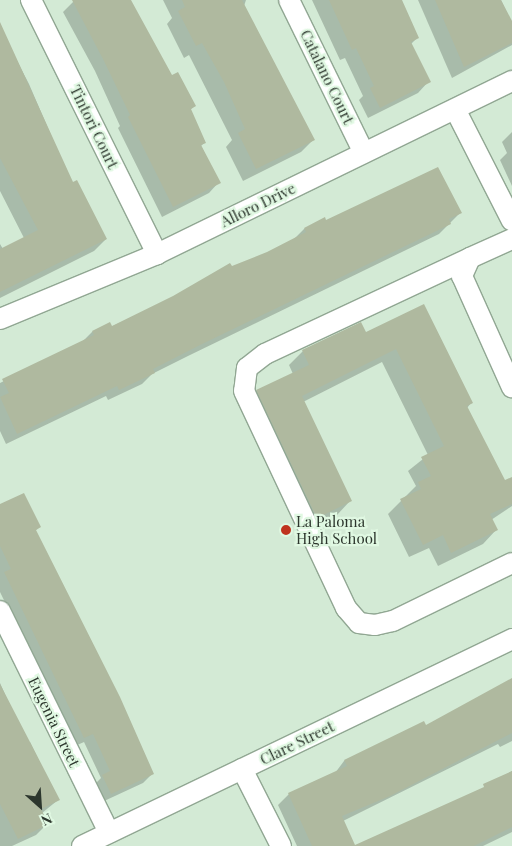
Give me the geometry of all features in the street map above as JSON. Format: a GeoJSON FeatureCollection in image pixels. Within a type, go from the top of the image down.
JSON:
{"type":"FeatureCollection","features":[{"type":"Feature","properties":{"kind":"street","name":"Tintori Court"},"geometry":{"type":"LineString","coordinates":[[30,0],[156,254]]}},
{"type":"Feature","properties":{"kind":"street","name":"Catalano Court"},"geometry":{"type":"LineString","coordinates":[[289,0],[364,153]]}},
{"type":"Feature","properties":{"kind":"street","name":"Alloro Drive"},"geometry":{"type":"LineString","coordinates":[[0,320],[156,254],[364,153],[456,111],[512,81]]}},
{"type":"Feature","properties":{"kind":"street"},"geometry":{"type":"LineString","coordinates":[[456,111],[512,221]]}},
{"type":"Feature","properties":{"kind":"street"},"geometry":{"type":"LineString","coordinates":[[512,239],[264,354],[247,368],[244,391],[346,608],[358,623],[375,626],[393,621],[512,563]]}},
{"type":"Feature","properties":{"kind":"street"},"geometry":{"type":"LineString","coordinates":[[470,258],[463,266],[465,286],[512,387]]}},
{"type":"Feature","properties":{"kind":"street","name":"Eugenia Street"},"geometry":{"type":"LineString","coordinates":[[0,611],[109,833]]}},
{"type":"Feature","properties":{"kind":"street","name":"Clare Street"},"geometry":{"type":"LineString","coordinates":[[82,846],[512,639]]}},
{"type":"Feature","properties":{"kind":"street"},"geometry":{"type":"LineString","coordinates":[[242,769],[281,846]]}},
{"type":"Feature","properties":{"kind":"building"},"geometry":{"type":"Polygon","coordinates":[[[72,0],[131,0],[172,75],[178,72],[196,106],[191,109],[206,143],[201,145],[221,183],[173,207],[128,117],[130,115],[104,61],[72,0]]]}},
{"type":"Feature","properties":{"kind":"building"},"geometry":{"type":"Polygon","coordinates":[[[182,0],[242,0],[315,140],[256,169],[238,133],[245,129],[224,82],[202,43],[196,46],[178,11],[185,7],[182,0]]]}},
{"type":"Feature","properties":{"kind":"building"},"geometry":{"type":"Polygon","coordinates":[[[329,0],[402,0],[419,38],[411,42],[431,82],[380,108],[370,88],[374,86],[356,48],[352,50],[329,0]]]}},
{"type":"Feature","properties":{"kind":"building"},"geometry":{"type":"Polygon","coordinates":[[[435,0],[501,0],[512,21],[512,43],[464,67],[435,0]]]}},
{"type":"Feature","properties":{"kind":"building"},"geometry":{"type":"Polygon","coordinates":[[[0,22],[73,182],[77,180],[107,239],[0,292],[0,249],[38,230],[0,158],[0,22]]]}},
{"type":"Feature","properties":{"kind":"building"},"geometry":{"type":"Polygon","coordinates":[[[438,167],[462,213],[449,219],[451,224],[200,345],[153,369],[155,373],[119,390],[117,386],[17,434],[0,397],[9,393],[2,379],[94,335],[92,331],[110,322],[112,326],[173,296],[230,263],[232,266],[267,252],[306,232],[304,228],[325,217],[326,220],[438,167]]]}},
{"type":"Feature","properties":{"kind":"building"},"geometry":{"type":"Polygon","coordinates":[[[424,304],[473,403],[467,406],[505,480],[512,477],[512,504],[490,514],[498,530],[451,553],[443,535],[423,545],[400,499],[421,489],[418,482],[431,476],[421,457],[444,446],[396,349],[302,396],[352,501],[317,518],[256,390],[309,365],[302,350],[361,322],[366,332],[424,304]]]}},
{"type":"Feature","properties":{"kind":"building"},"geometry":{"type":"Polygon","coordinates":[[[24,493],[41,527],[36,530],[120,697],[154,774],[111,794],[102,775],[110,771],[93,734],[84,738],[4,572],[11,569],[0,546],[0,504],[24,493]]]}},
{"type":"Feature","properties":{"kind":"building"},"geometry":{"type":"Polygon","coordinates":[[[512,678],[512,733],[390,796],[342,816],[355,845],[484,787],[483,784],[512,771],[512,827],[474,846],[312,846],[288,793],[347,766],[344,760],[424,721],[426,725],[512,678]]]}},
{"type":"Feature","properties":{"kind":"building"},"geometry":{"type":"Polygon","coordinates":[[[0,684],[60,800],[41,809],[49,824],[18,839],[0,804],[0,684]]]}},
{"type":"Feature","properties":{"kind":"place","name":"La Paloma High School"},"geometry":{"type":"Point","coordinates":[286,530]}}]}
